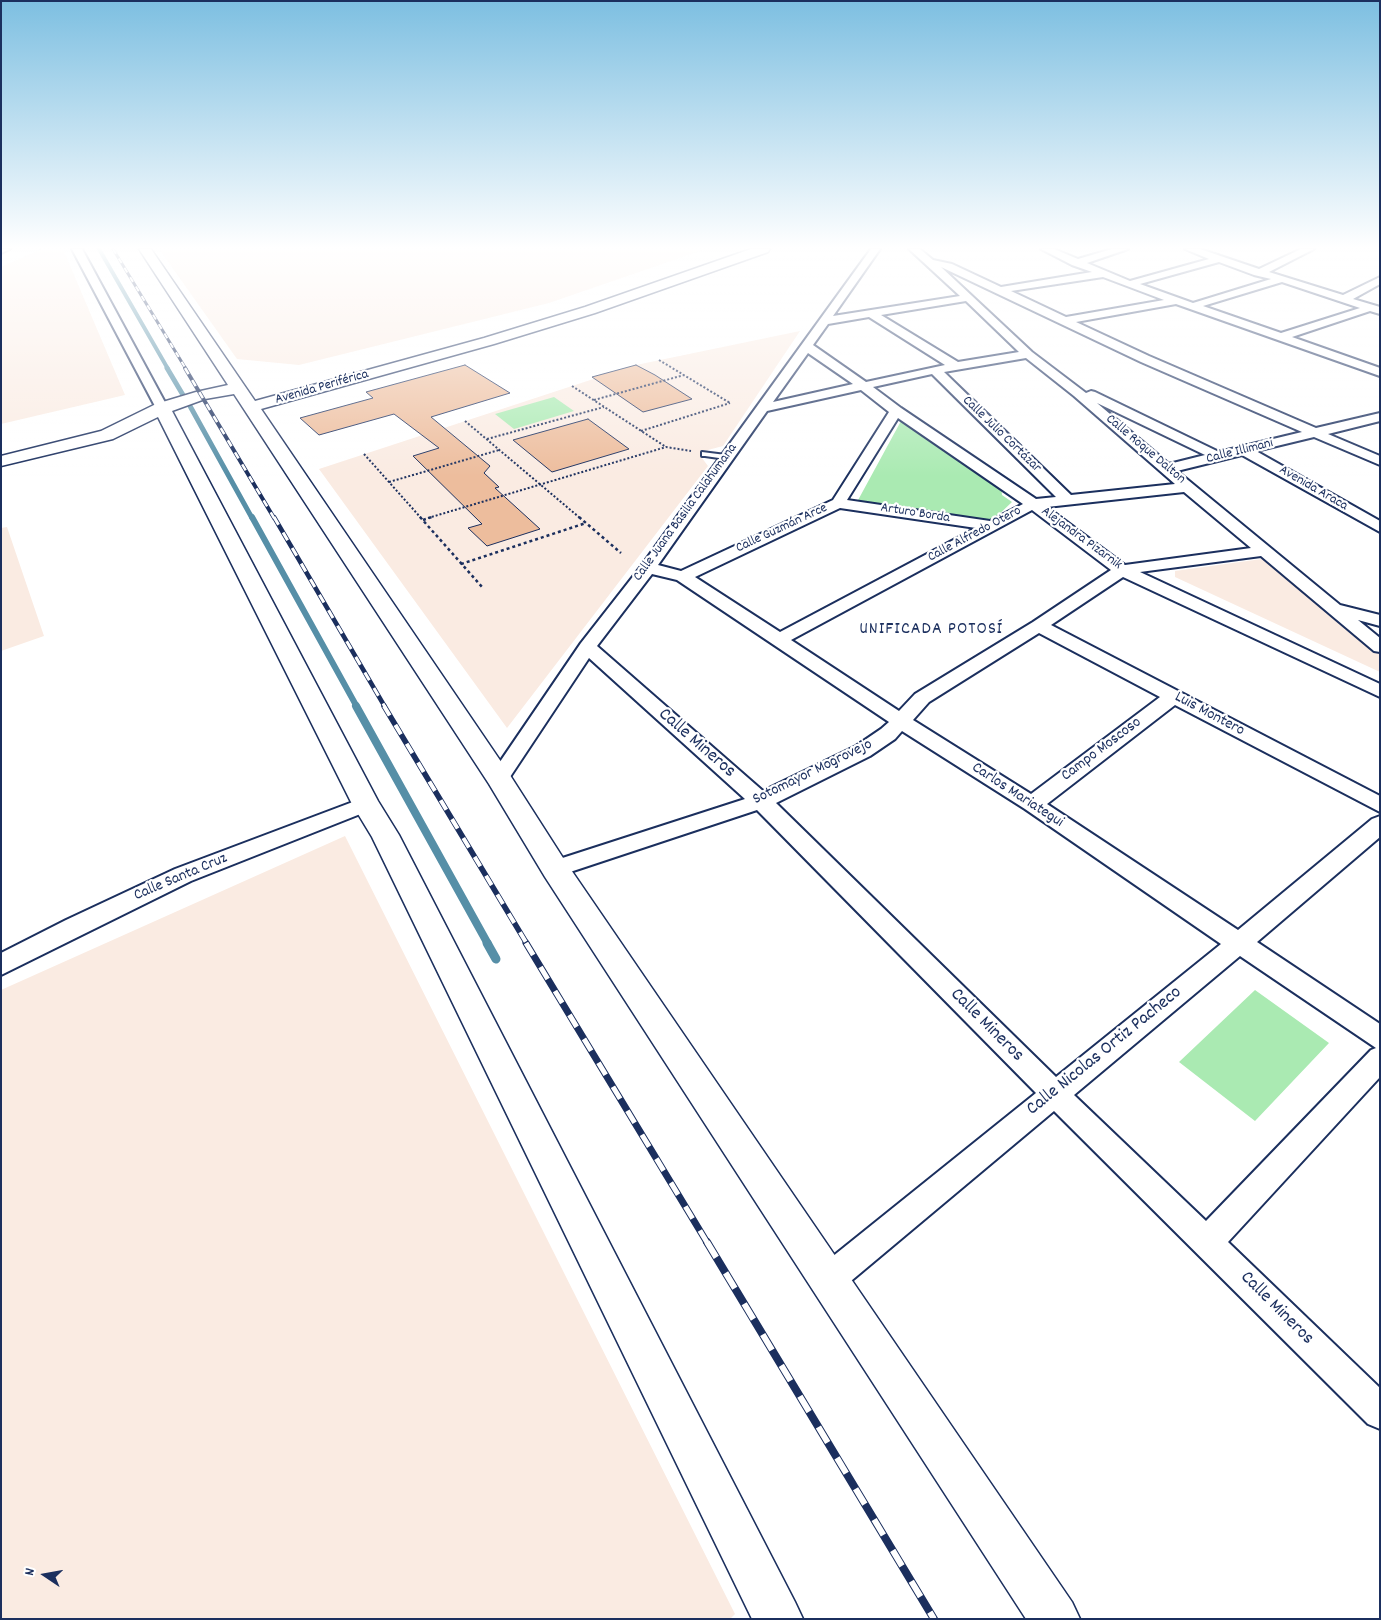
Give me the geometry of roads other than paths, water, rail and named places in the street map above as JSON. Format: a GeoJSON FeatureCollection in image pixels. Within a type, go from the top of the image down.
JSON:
{"type":"FeatureCollection","features":[{"type":"Feature","properties":{"kind":"street"},"geometry":{"type":"LineString","coordinates":[[117,325],[366,804],[385,835],[778,1619]]}},
{"type":"Feature","properties":{"kind":"street"},"geometry":{"type":"LineString","coordinates":[[195,325],[499,778],[555,869],[1055,1619]]}},
{"type":"Feature","properties":{"kind":"street","name":"Avenida Periférica"},"geometry":{"type":"LineString","coordinates":[[244,397],[509,325]]}},
{"type":"Feature","properties":{"kind":"street","name":"Avenida Periférica"},"geometry":{"type":"LineString","coordinates":[[1,461],[107,435],[162,408],[202,395],[244,397],[490,341],[543,325]]}},
{"type":"Feature","properties":{"kind":"street","name":"Calle Juana Basilia Calahumana"},"geometry":{"type":"LineString","coordinates":[[499,778],[587,648],[648,568],[821,325]]}},
{"type":"Feature","properties":{"kind":"street"},"geometry":{"type":"LineString","coordinates":[[889,325],[956,366]]}},
{"type":"Feature","properties":{"kind":"street","name":"Calle Roque Dalton"},"geometry":{"type":"LineString","coordinates":[[996,325],[1028,354],[1078,393],[1166,469],[1380,647]]}},
{"type":"Feature","properties":{"kind":"street"},"geometry":{"type":"LineString","coordinates":[[1071,325],[1380,461]]}},
{"type":"Feature","properties":{"kind":"street"},"geometry":{"type":"LineString","coordinates":[[1246,325],[1380,372]]}},
{"type":"Feature","properties":{"kind":"street"},"geometry":{"type":"LineString","coordinates":[[1281,337],[1324,325]]}},
{"type":"Feature","properties":{"kind":"street","name":"Alejandra Pizarnik"},"geometry":{"type":"LineString","coordinates":[[806,346],[864,386],[896,411],[1033,504],[1122,570],[1380,691]]}},
{"type":"Feature","properties":{"kind":"street"},"geometry":{"type":"LineString","coordinates":[[762,408],[935,370],[1028,354]]}},
{"type":"Feature","properties":{"kind":"street","name":"Calle Julio Cortázar"},"geometry":{"type":"LineString","coordinates":[[935,370],[1067,500]]}},
{"type":"Feature","properties":{"kind":"street"},"geometry":{"type":"LineString","coordinates":[[1078,393],[1095,396],[1219,457]]}},
{"type":"Feature","properties":{"kind":"street","name":"Calle Guzmán Arce"},"geometry":{"type":"LineString","coordinates":[[683,576],[838,503],[896,411]]}},
{"type":"Feature","properties":{"kind":"street","name":"Calle Illimani"},"geometry":{"type":"LineString","coordinates":[[1166,469],[1380,417]]}},
{"type":"Feature","properties":{"kind":"street","name":"Avenida Araca"},"geometry":{"type":"LineString","coordinates":[[1246,451],[1379,526]]}},
{"type":"Feature","properties":{"kind":"street","name":"Calle Alfredo Otero"},"geometry":{"type":"LineString","coordinates":[[780,639],[1033,504],[1188,486]]}},
{"type":"Feature","properties":{"kind":"street","name":"Arturo Borda"},"geometry":{"type":"LineString","coordinates":[[838,503],[992,526]]}},
{"type":"Feature","properties":{"kind":"street","name":"Sotomayor Mogrovejo"},"geometry":{"type":"LineString","coordinates":[[555,869],[761,801],[864,751],[888,734],[922,698],[1039,626],[1122,570],[1265,551]]}},
{"type":"Feature","properties":{"kind":"street","name":"Carlos Mariategui"},"geometry":{"type":"LineString","coordinates":[[648,568],[683,576],[900,720],[1032,804],[1380,1038]]}},
{"type":"Feature","properties":{"kind":"street"},"geometry":{"type":"LineString","coordinates":[[1333,608],[1380,621]]}},
{"type":"Feature","properties":{"kind":"street","name":"Luis Montero"},"geometry":{"type":"LineString","coordinates":[[1039,626],[1380,805]]}},
{"type":"Feature","properties":{"kind":"street","name":"Calle Mineros"},"geometry":{"type":"LineString","coordinates":[[587,648],[761,801],[1054,1094],[1380,1412]]}},
{"type":"Feature","properties":{"kind":"street","name":"Campo Moscoso"},"geometry":{"type":"LineString","coordinates":[[1032,804],[1173,696]]}},
{"type":"Feature","properties":{"kind":"street","name":"Calle Santa Cruz"},"geometry":{"type":"LineString","coordinates":[[1,965],[74,927],[183,875],[366,804]]}},
{"type":"Feature","properties":{"kind":"street","name":"Calle Nicolas Ortiz Pacheco"},"geometry":{"type":"LineString","coordinates":[[828,1280],[1376,833]]}},
{"type":"Feature","properties":{"kind":"street"},"geometry":{"type":"LineString","coordinates":[[1207,1242],[1380,1058]]}},
{"type":"Feature","properties":{"kind":"lane"},"geometry":{"type":"LineString","coordinates":[[705,454],[726,457]]}},
{"type":"Feature","properties":{"kind":"waterway"},"geometry":{"type":"LineString","coordinates":[[142,325],[168,369]]}},
{"type":"Feature","properties":{"kind":"waterway"},"geometry":{"type":"LineString","coordinates":[[167,368],[183,395]]}},
{"type":"Feature","properties":{"kind":"waterway"},"geometry":{"type":"LineString","coordinates":[[190,406],[252,518]]}},
{"type":"Feature","properties":{"kind":"waterway"},"geometry":{"type":"LineString","coordinates":[[252,517],[357,707]]}},
{"type":"Feature","properties":{"kind":"waterway"},"geometry":{"type":"LineString","coordinates":[[356,706],[488,944]]}},
{"type":"Feature","properties":{"kind":"waterway"},"geometry":{"type":"LineString","coordinates":[[487,943],[496,959]]}},
{"type":"Feature","properties":{"kind":"railway"},"geometry":{"type":"LineString","coordinates":[[159,325],[186,369]]}},
{"type":"Feature","properties":{"kind":"railway"},"geometry":{"type":"LineString","coordinates":[[185,368],[274,518]]}},
{"type":"Feature","properties":{"kind":"railway"},"geometry":{"type":"LineString","coordinates":[[274,517],[385,707]]}},
{"type":"Feature","properties":{"kind":"railway"},"geometry":{"type":"LineString","coordinates":[[384,706],[527,944]]}},
{"type":"Feature","properties":{"kind":"railway"},"geometry":{"type":"LineString","coordinates":[[526,943],[708,1244]]}},
{"type":"Feature","properties":{"kind":"railway"},"geometry":{"type":"LineString","coordinates":[[707,1242],[934,1619]]}},
{"type":"Feature","properties":{"kind":"district","name":"UNIFICADA POTOSÍ"},"geometry":{"type":"Point","coordinates":[931,631]}}]}
